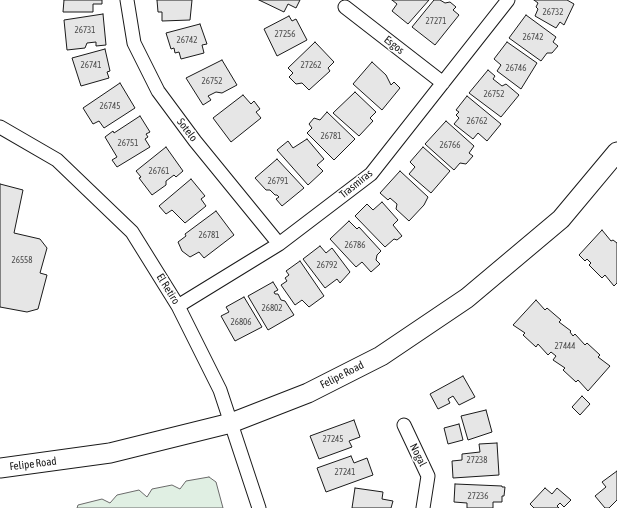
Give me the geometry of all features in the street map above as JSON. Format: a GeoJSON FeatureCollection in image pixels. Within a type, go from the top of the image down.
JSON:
{"type":"FeatureCollection","features":[{"type":"Feature","properties":{"kind":"main road","name":"Felipe Road"},"geometry":{"type":"LineString","coordinates":[[0,468],[110,453],[232,423],[308,393],[381,356],[467,298],[561,219],[617,152]]}},
{"type":"Feature","properties":{"kind":"street","name":"Sotelo"},"geometry":{"type":"LineString","coordinates":[[127,0],[134,43],[158,91],[195,141],[279,244]]}},
{"type":"Feature","properties":{"kind":"street","name":"Trasmiras"},"geometry":{"type":"LineString","coordinates":[[178,306],[279,244],[371,174],[508,0]]}},
{"type":"Feature","properties":{"kind":"street","name":"Esgos"},"geometry":{"type":"LineString","coordinates":[[344,7],[443,83]]}},
{"type":"Feature","properties":{"kind":"street","name":"El Retiro"},"geometry":{"type":"LineString","coordinates":[[0,126],[57,160],[132,232],[178,306],[220,390],[259,508]]}},
{"type":"Feature","properties":{"kind":"street","name":"Nogal"},"geometry":{"type":"LineString","coordinates":[[404,426],[428,476],[424,508]]}},
{"type":"Feature","properties":{"kind":"green space"},"geometry":{"type":"Polygon","coordinates":[[[209,477],[216,482],[223,508],[77,508],[78,505],[102,499],[110,503],[117,495],[139,490],[147,497],[152,489],[172,485],[180,489],[186,481],[209,477]]]}},
{"type":"Feature","properties":{"kind":"building"},"geometry":{"type":"Polygon","coordinates":[[[64,0],[102,0],[102,4],[93,4],[93,12],[63,12],[64,0]]]}},
{"type":"Feature","properties":{"kind":"building"},"geometry":{"type":"Polygon","coordinates":[[[157,0],[192,0],[190,20],[162,21],[162,12],[158,12],[157,0]]]}},
{"type":"Feature","properties":{"kind":"building"},"geometry":{"type":"Polygon","coordinates":[[[259,0],[300,0],[296,8],[288,4],[284,12],[259,0]]]}},
{"type":"Feature","properties":{"kind":"building"},"geometry":{"type":"Polygon","coordinates":[[[392,0],[429,0],[408,24],[392,11],[397,4],[392,0]]]}},
{"type":"Feature","properties":{"kind":"building"},"geometry":{"type":"Polygon","coordinates":[[[434,0],[440,0],[445,3],[450,2],[456,7],[453,10],[459,15],[435,45],[412,27],[434,0]]]}},
{"type":"Feature","properties":{"kind":"building"},"geometry":{"type":"Polygon","coordinates":[[[534,0],[567,0],[574,4],[564,25],[560,22],[556,28],[535,16],[538,9],[536,7],[538,3],[534,0]]]}},
{"type":"Feature","properties":{"kind":"building"},"geometry":{"type":"Polygon","coordinates":[[[103,14],[106,45],[96,46],[96,42],[87,43],[85,48],[67,50],[64,20],[103,14]]]}},
{"type":"Feature","properties":{"kind":"building"},"geometry":{"type":"Polygon","coordinates":[[[526,15],[556,37],[553,42],[558,46],[552,53],[547,53],[541,61],[509,38],[526,15]]]}},
{"type":"Feature","properties":{"kind":"building"},"geometry":{"type":"Polygon","coordinates":[[[289,16],[292,21],[296,19],[307,40],[277,56],[264,29],[289,16]]]}},
{"type":"Feature","properties":{"kind":"building"},"geometry":{"type":"Polygon","coordinates":[[[200,24],[207,44],[202,45],[204,53],[181,59],[179,52],[175,53],[174,48],[171,49],[166,33],[200,24]]]}},
{"type":"Feature","properties":{"kind":"building"},"geometry":{"type":"Polygon","coordinates":[[[315,42],[334,62],[328,68],[330,71],[309,90],[302,83],[296,84],[289,77],[293,73],[288,68],[315,42]]]}},
{"type":"Feature","properties":{"kind":"building"},"geometry":{"type":"Polygon","coordinates":[[[507,42],[537,63],[521,89],[497,71],[501,65],[494,59],[507,42]]]}},
{"type":"Feature","properties":{"kind":"building"},"geometry":{"type":"Polygon","coordinates":[[[105,49],[110,71],[107,72],[109,78],[81,86],[72,58],[105,49]]]}},
{"type":"Feature","properties":{"kind":"building"},"geometry":{"type":"Polygon","coordinates":[[[222,60],[237,85],[222,93],[216,92],[208,96],[211,100],[203,105],[186,78],[222,60]]]}},
{"type":"Feature","properties":{"kind":"building"},"geometry":{"type":"Polygon","coordinates":[[[372,62],[386,75],[391,85],[394,82],[400,88],[382,110],[353,84],[372,62]]]}},
{"type":"Feature","properties":{"kind":"building"},"geometry":{"type":"Polygon","coordinates":[[[488,70],[495,76],[493,79],[502,86],[506,84],[519,95],[501,117],[469,93],[488,70]]]}},
{"type":"Feature","properties":{"kind":"building"},"geometry":{"type":"Polygon","coordinates":[[[120,83],[135,108],[104,128],[99,121],[93,124],[83,108],[120,83]]]}},
{"type":"Feature","properties":{"kind":"building"},"geometry":{"type":"Polygon","coordinates":[[[355,92],[376,112],[370,118],[373,121],[359,136],[333,113],[355,92]]]}},
{"type":"Feature","properties":{"kind":"building"},"geometry":{"type":"Polygon","coordinates":[[[243,95],[251,104],[254,101],[260,109],[256,112],[261,118],[231,142],[213,118],[243,95]]]}},
{"type":"Feature","properties":{"kind":"building"},"geometry":{"type":"Polygon","coordinates":[[[467,96],[501,124],[487,141],[478,133],[473,139],[454,124],[459,118],[456,115],[459,112],[456,110],[467,96]]]}},
{"type":"Feature","properties":{"kind":"building"},"geometry":{"type":"Polygon","coordinates":[[[327,112],[355,139],[334,160],[307,133],[312,128],[309,124],[314,118],[320,120],[327,112]]]}},
{"type":"Feature","properties":{"kind":"building"},"geometry":{"type":"Polygon","coordinates":[[[140,116],[150,132],[146,134],[148,137],[145,139],[150,147],[117,167],[112,160],[117,157],[105,137],[113,131],[114,133],[140,116]]]}},
{"type":"Feature","properties":{"kind":"building"},"geometry":{"type":"Polygon","coordinates":[[[446,121],[474,146],[469,153],[473,156],[466,164],[460,163],[454,170],[425,144],[446,121]]]}},
{"type":"Feature","properties":{"kind":"building"},"geometry":{"type":"Polygon","coordinates":[[[307,139],[324,159],[317,165],[323,171],[308,185],[277,150],[288,141],[293,148],[307,139]]]}},
{"type":"Feature","properties":{"kind":"building"},"geometry":{"type":"Polygon","coordinates":[[[166,147],[183,171],[176,177],[174,175],[166,181],[166,185],[152,195],[139,178],[141,177],[136,171],[166,147]]]}},
{"type":"Feature","properties":{"kind":"building"},"geometry":{"type":"Polygon","coordinates":[[[423,147],[450,171],[431,193],[409,174],[415,167],[410,162],[423,147]]]}},
{"type":"Feature","properties":{"kind":"building"},"geometry":{"type":"Polygon","coordinates":[[[277,159],[304,188],[282,206],[276,199],[279,197],[270,190],[266,190],[255,178],[277,159]]]}},
{"type":"Feature","properties":{"kind":"building"},"geometry":{"type":"Polygon","coordinates":[[[400,171],[428,197],[424,205],[409,221],[396,209],[397,204],[390,198],[388,200],[380,193],[400,171]]]}},
{"type":"Feature","properties":{"kind":"building"},"geometry":{"type":"Polygon","coordinates":[[[191,179],[205,196],[201,199],[206,206],[185,223],[172,210],[166,214],[159,206],[191,179]]]}},
{"type":"Feature","properties":{"kind":"building"},"geometry":{"type":"Polygon","coordinates":[[[0,184],[23,190],[14,233],[40,239],[47,248],[40,273],[47,275],[38,309],[27,312],[0,307],[0,184]]]}},
{"type":"Feature","properties":{"kind":"building"},"geometry":{"type":"Polygon","coordinates":[[[382,202],[398,220],[393,225],[402,236],[397,240],[394,239],[385,247],[355,216],[367,204],[373,210],[382,202]]]}},
{"type":"Feature","properties":{"kind":"building"},"geometry":{"type":"Polygon","coordinates":[[[216,211],[234,235],[204,258],[199,252],[190,257],[182,251],[178,242],[186,236],[185,234],[216,211]]]}},
{"type":"Feature","properties":{"kind":"building"},"geometry":{"type":"Polygon","coordinates":[[[349,221],[357,229],[359,227],[381,251],[377,255],[376,260],[380,264],[371,272],[362,262],[356,267],[330,239],[349,221]]]}},
{"type":"Feature","properties":{"kind":"building"},"geometry":{"type":"Polygon","coordinates":[[[602,230],[611,241],[613,240],[617,243],[617,283],[614,286],[605,275],[602,278],[589,265],[591,263],[587,259],[585,261],[579,255],[602,230]]]}},
{"type":"Feature","properties":{"kind":"building"},"geometry":{"type":"Polygon","coordinates":[[[320,246],[326,253],[332,248],[350,272],[340,283],[337,279],[325,288],[303,259],[320,246]]]}},
{"type":"Feature","properties":{"kind":"building"},"geometry":{"type":"Polygon","coordinates":[[[300,261],[324,296],[309,307],[302,300],[295,305],[281,285],[287,281],[285,278],[289,275],[286,271],[300,261]]]}},
{"type":"Feature","properties":{"kind":"building"},"geometry":{"type":"Polygon","coordinates":[[[273,282],[278,290],[274,292],[275,294],[278,294],[281,300],[285,301],[294,315],[268,330],[248,296],[273,282]]]}},
{"type":"Feature","properties":{"kind":"building"},"geometry":{"type":"Polygon","coordinates":[[[244,297],[262,327],[235,341],[221,316],[229,312],[226,307],[244,297]]]}},
{"type":"Feature","properties":{"kind":"building"},"geometry":{"type":"Polygon","coordinates":[[[536,300],[545,310],[547,308],[561,320],[559,322],[571,331],[570,332],[573,336],[575,334],[585,345],[587,343],[600,355],[598,357],[610,366],[588,391],[578,380],[576,382],[563,370],[565,368],[553,360],[556,356],[551,352],[548,355],[538,344],[536,347],[523,335],[525,333],[513,325],[536,300]]]}},
{"type":"Feature","properties":{"kind":"building"},"geometry":{"type":"Polygon","coordinates":[[[463,376],[475,397],[459,405],[453,396],[448,399],[450,403],[438,409],[430,394],[463,376]]]}},
{"type":"Feature","properties":{"kind":"building"},"geometry":{"type":"Polygon","coordinates":[[[582,396],[590,404],[580,415],[572,407],[582,396]]]}},
{"type":"Feature","properties":{"kind":"building"},"geometry":{"type":"Polygon","coordinates":[[[486,410],[492,432],[468,440],[461,416],[486,410]]]}},
{"type":"Feature","properties":{"kind":"building"},"geometry":{"type":"Polygon","coordinates":[[[354,420],[360,437],[349,441],[352,447],[319,459],[310,436],[354,420]]]}},
{"type":"Feature","properties":{"kind":"building"},"geometry":{"type":"Polygon","coordinates":[[[459,424],[463,440],[448,444],[444,428],[459,424]]]}},
{"type":"Feature","properties":{"kind":"building"},"geometry":{"type":"Polygon","coordinates":[[[497,443],[499,475],[453,478],[452,461],[462,460],[462,454],[480,452],[479,444],[497,443]]]}},
{"type":"Feature","properties":{"kind":"building"},"geometry":{"type":"Polygon","coordinates":[[[351,456],[354,463],[367,458],[373,475],[326,492],[317,468],[351,456]]]}},
{"type":"Feature","properties":{"kind":"building"},"geometry":{"type":"Polygon","coordinates":[[[617,471],[617,500],[609,508],[605,508],[595,496],[606,487],[602,482],[617,471]]]}},
{"type":"Feature","properties":{"kind":"building"},"geometry":{"type":"Polygon","coordinates":[[[455,484],[502,486],[505,487],[504,496],[502,496],[502,502],[493,502],[493,508],[467,508],[467,503],[454,502],[455,484]]]}},
{"type":"Feature","properties":{"kind":"building"},"geometry":{"type":"Polygon","coordinates":[[[355,488],[383,492],[382,499],[393,501],[391,508],[352,508],[355,488]]]}},
{"type":"Feature","properties":{"kind":"building"},"geometry":{"type":"Polygon","coordinates":[[[545,488],[552,494],[557,488],[571,500],[564,507],[560,503],[557,506],[559,508],[534,508],[530,504],[545,488]]]}}]}
